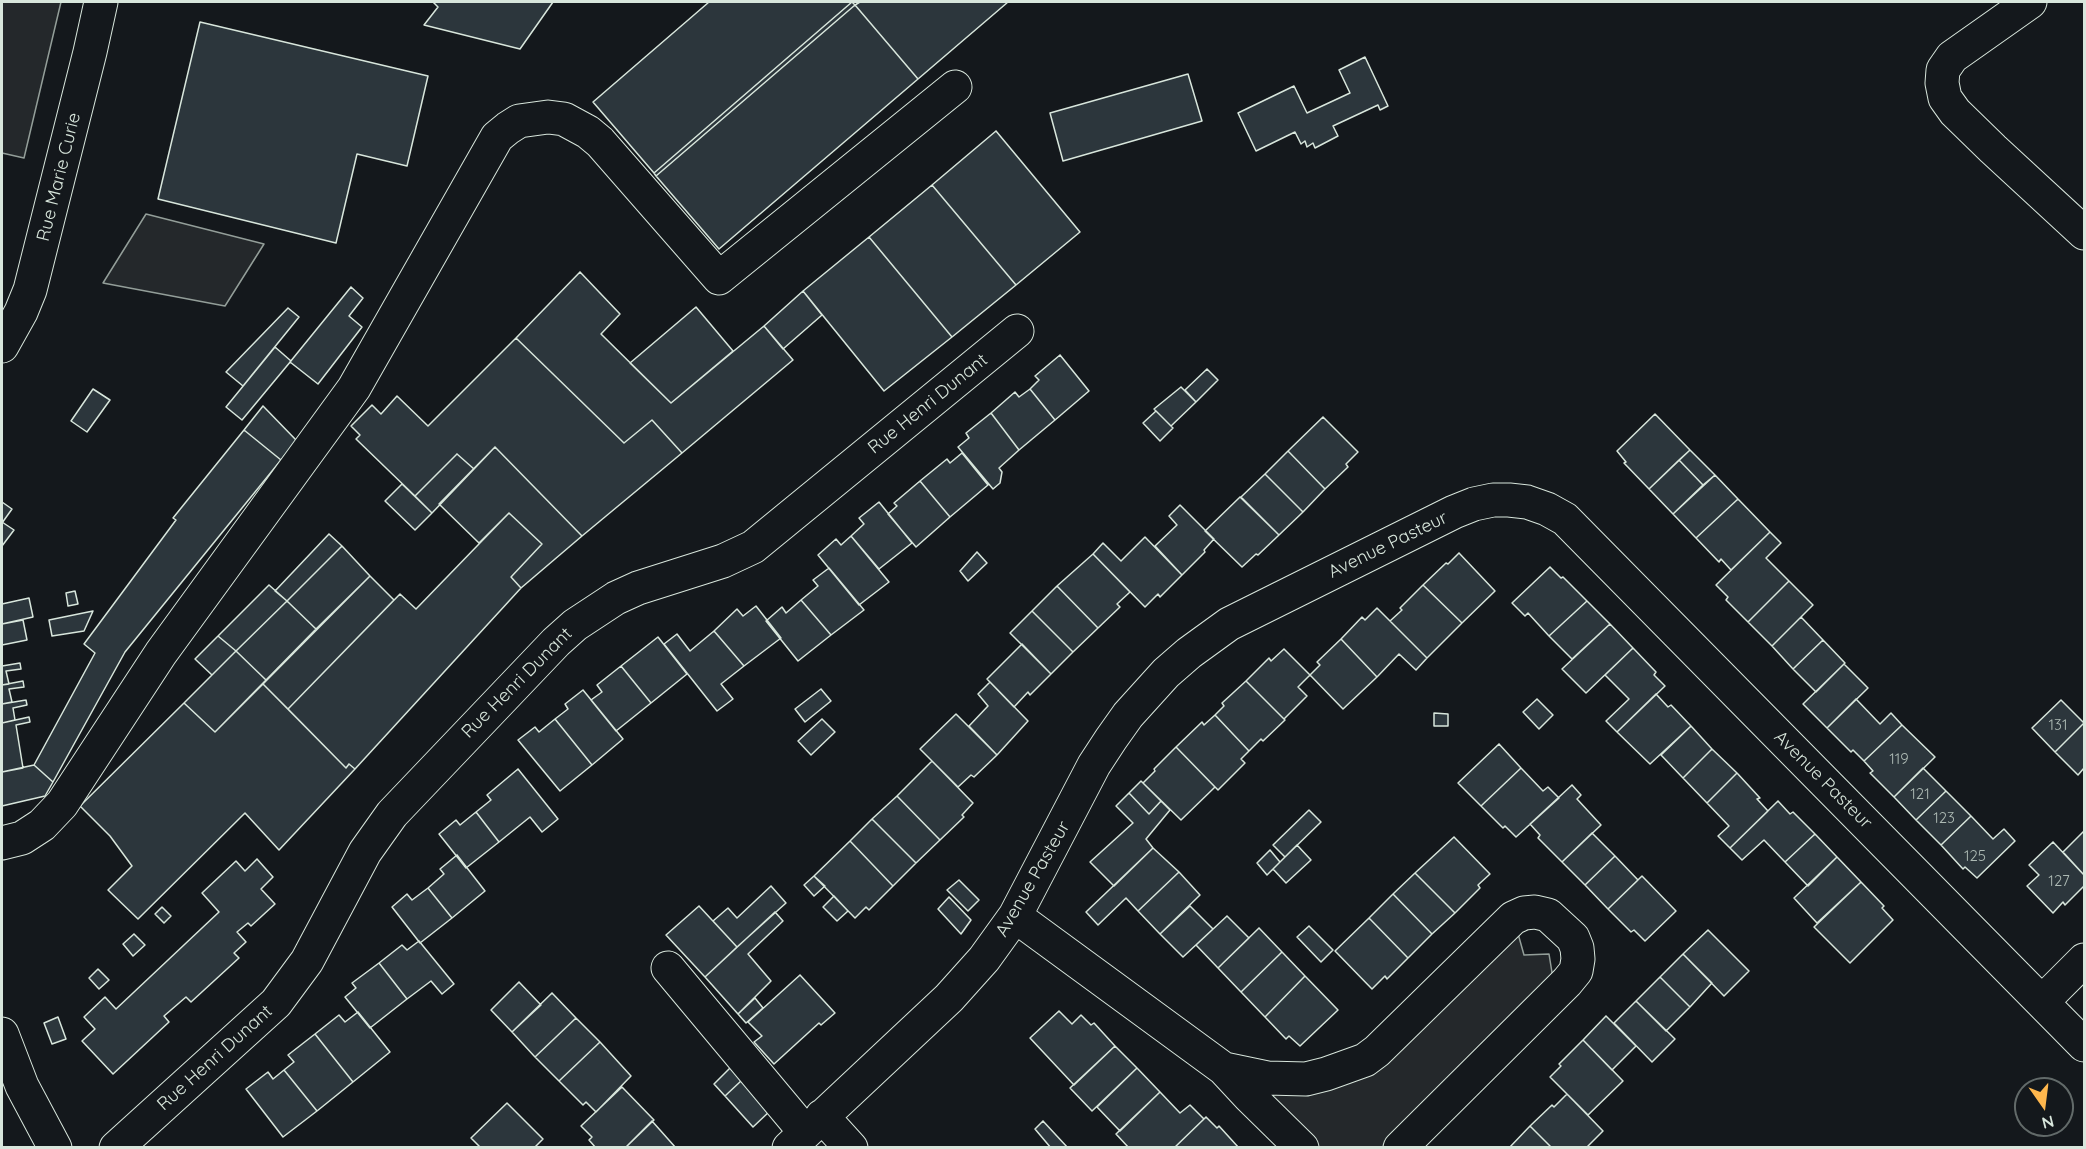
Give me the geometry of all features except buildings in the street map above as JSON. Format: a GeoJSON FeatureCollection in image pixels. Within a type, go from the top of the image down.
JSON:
{"type":"FeatureCollection","features":[{"type":"Feature","properties":{"kind":"street","name":"Rue Marie Curie"},"geometry":{"type":"LineString","coordinates":[[2,346],[21,312],[32,282],[101,2]]}},
{"type":"Feature","properties":{"kind":"street"},"geometry":{"type":"LineString","coordinates":[[2030,2],[1952,57],[1943,70],[1942,83],[1945,98],[1955,112],[1985,142],[2085,233]]}},
{"type":"Feature","properties":{"kind":"street"},"geometry":{"type":"LineString","coordinates":[[2,843],[22,838],[42,825],[62,804],[161,653],[354,388],[497,137],[508,128],[519,121],[548,117],[569,122],[588,132],[600,142],[719,278],[955,87]]}},
{"type":"Feature","properties":{"kind":"street","name":"Rue Henri Dunant"},"geometry":{"type":"LineString","coordinates":[[116,1148],[276,1003],[307,961],[366,852],[386,822],[411,792],[556,642],[589,615],[616,598],[647,585],[723,561],[753,547],[1017,331]]}},
{"type":"Feature","properties":{"kind":"street","name":"Avenue Pasteur"},"geometry":{"type":"LineString","coordinates":[[805,1132],[968,979],[984,959],[1015,916],[1111,739],[1128,715],[1166,673],[1229,624],[1454,512],[1474,504],[1509,500],[1527,502],[1547,509],[1565,519],[1579,532],[2085,1045]]}},
{"type":"Feature","properties":{"kind":"street"},"geometry":{"type":"LineString","coordinates":[[1224,1069],[1268,1078],[1305,1078],[1326,1074],[1365,1060],[1514,918],[1535,912],[1548,915],[1573,938],[1577,948],[1576,971],[1400,1148]]}},
{"type":"Feature","properties":{"kind":"street"},"geometry":{"type":"LineString","coordinates":[[1015,916],[1224,1069],[1302,1148]]}},
{"type":"Feature","properties":{"kind":"street"},"geometry":{"type":"LineString","coordinates":[[2042,1002],[2085,960]]}},
{"type":"Feature","properties":{"kind":"street"},"geometry":{"type":"LineString","coordinates":[[668,969],[805,1132],[851,1148]]}},
{"type":"Feature","properties":{"kind":"street"},"geometry":{"type":"LineString","coordinates":[[2,1034],[22,1086],[55,1148]]}},
{"type":"Feature","properties":{"kind":"shaded area"},"geometry":{"type":"Polygon","coordinates":[[[2,2],[61,2],[24,158],[2,153],[2,2]]]}},
{"type":"Feature","properties":{"kind":"shaded area"},"geometry":{"type":"Polygon","coordinates":[[[146,214],[264,244],[225,306],[103,283],[146,214]]]}},
{"type":"Feature","properties":{"kind":"shaded area"},"geometry":{"type":"Polygon","coordinates":[[[1517,930],[1524,955],[1549,954],[1554,985],[1386,1147],[1317,1147],[1270,1100],[1273,1090],[1308,1086],[1517,930]]]}}]}
